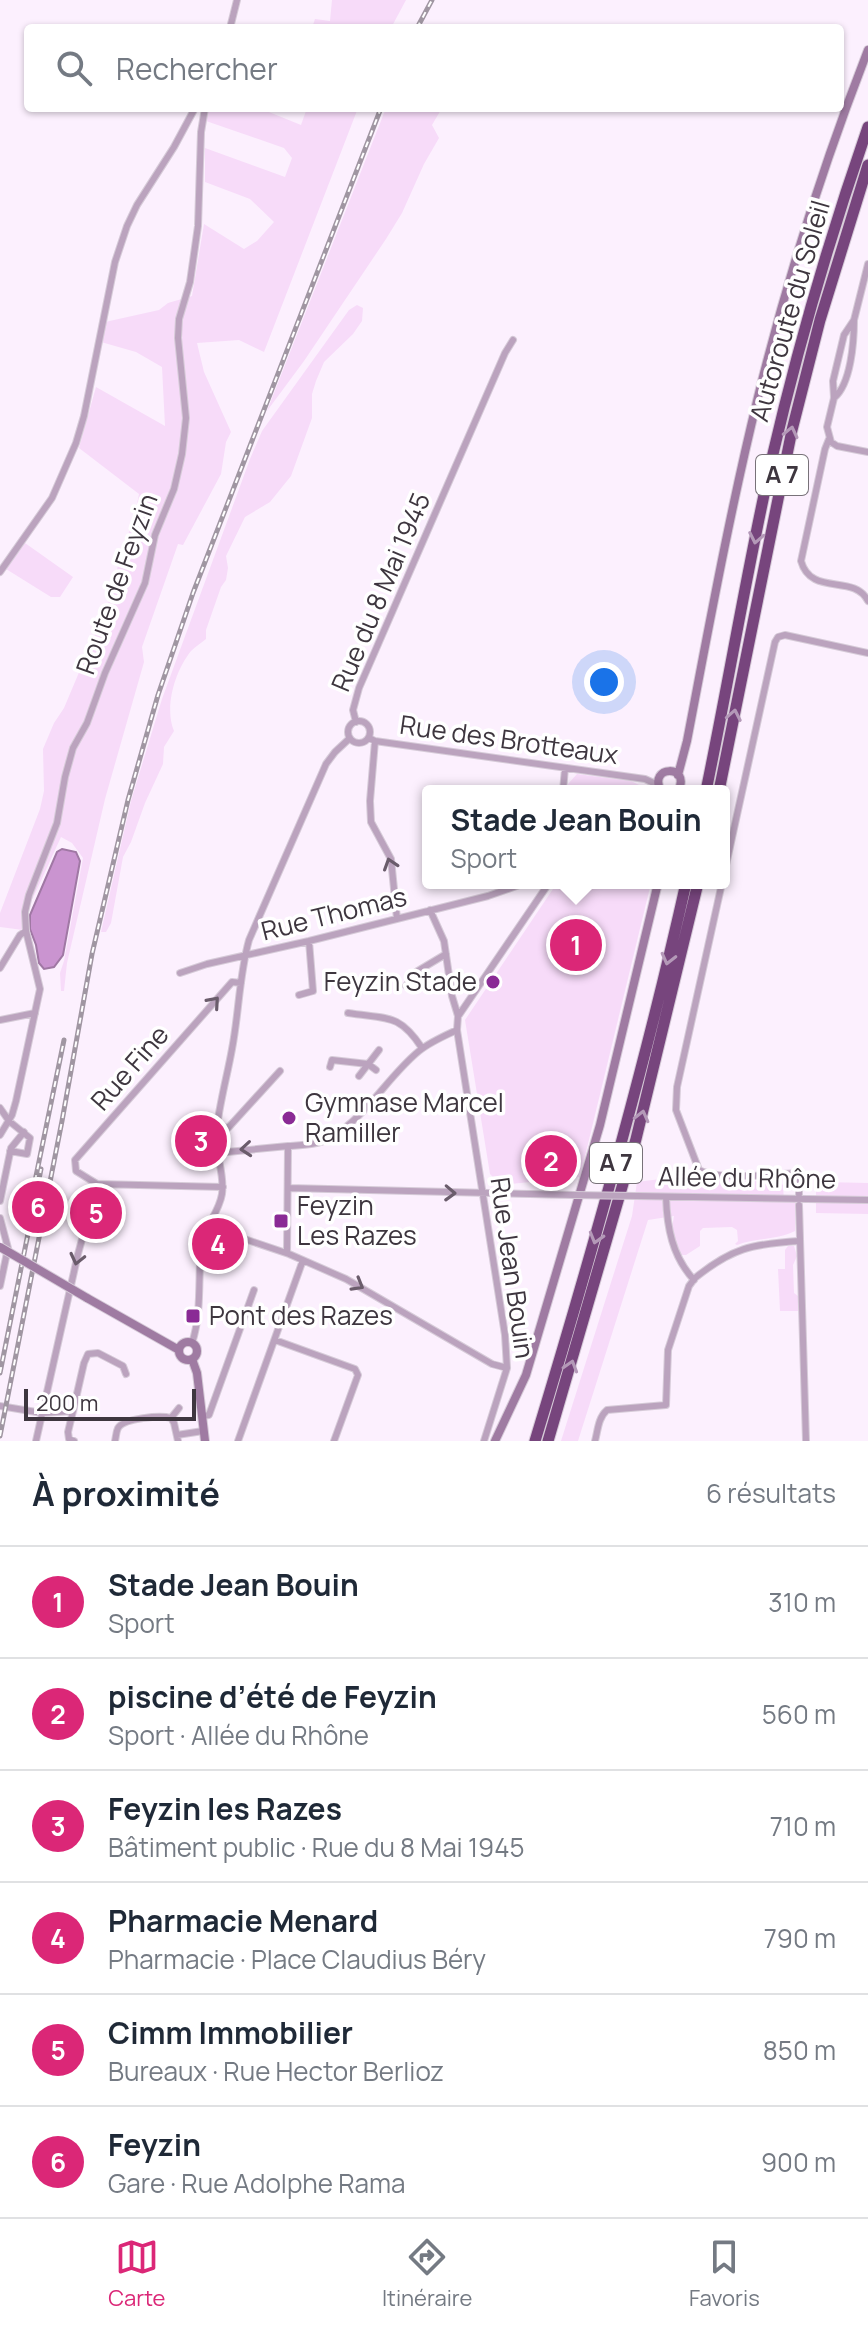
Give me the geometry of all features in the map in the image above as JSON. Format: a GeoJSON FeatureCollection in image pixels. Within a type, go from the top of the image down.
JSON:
{"type":"FeatureCollection","features":[{"type":"Feature","properties":{"kind":"highway","name":"Autoroute du Soleil"},"geometry":{"type":"LineString","coordinates":[[707,785],[760,516],[788,394],[826,255],[868,127]]}},
{"type":"Feature","properties":{"kind":"highway","name":"Autoroute du Soleil"},"geometry":{"type":"LineString","coordinates":[[720,785],[792,430],[820,320],[868,165]]}},
{"type":"Feature","properties":{"kind":"highway","name":"A 7"},"geometry":{"type":"LineString","coordinates":[[535,1441],[625,1132],[685,889]]}},
{"type":"Feature","properties":{"kind":"highway","name":"A 7"},"geometry":{"type":"LineString","coordinates":[[548,1441],[636,1139],[697,889]]}},
{"type":"Feature","properties":{"kind":"main road"},"geometry":{"type":"LineString","coordinates":[[659,784],[674,773],[685,750],[731,515],[766,367],[806,226],[868,50]]}},
{"type":"Feature","properties":{"kind":"main road"},"geometry":{"type":"LineString","coordinates":[[674,773],[681,785]]}},
{"type":"Feature","properties":{"kind":"main road"},"geometry":{"type":"LineString","coordinates":[[495,1441],[526,1375],[596,1139],[657,889]]}},
{"type":"Feature","properties":{"kind":"main road"},"geometry":{"type":"LineString","coordinates":[[0,1247],[179,1350],[184,1359],[192,1359]]}},
{"type":"Feature","properties":{"kind":"main road"},"geometry":{"type":"LineString","coordinates":[[179,1350],[184,1343],[192,1343],[197,1352],[192,1359]]}},
{"type":"Feature","properties":{"kind":"main road"},"geometry":{"type":"LineString","coordinates":[[192,1359],[197,1373],[204,1436]]}},
{"type":"Feature","properties":{"kind":"street"},"geometry":{"type":"LineString","coordinates":[[231,24],[237,0]]}},
{"type":"Feature","properties":{"kind":"street"},"geometry":{"type":"LineString","coordinates":[[0,572],[52,498],[84,416],[115,262],[127,226],[193,112]]}},
{"type":"Feature","properties":{"kind":"street","name":"Route de Feyzin"},"geometry":{"type":"LineString","coordinates":[[26,931],[25,914],[29,895],[57,823],[69,758],[87,723],[105,673],[145,583],[155,535],[174,489],[180,463],[186,418],[179,319],[190,282],[196,242],[204,112]]}},
{"type":"Feature","properties":{"kind":"street"},"geometry":{"type":"LineString","coordinates":[[834,398],[842,391],[854,343],[854,320],[868,264]]}},
{"type":"Feature","properties":{"kind":"street"},"geometry":{"type":"LineString","coordinates":[[854,320],[844,335],[833,381],[834,398],[827,427],[829,439],[801,561],[809,577],[866,592],[868,601]]}},
{"type":"Feature","properties":{"kind":"street","name":"Rue du 8 Mai 1945"},"geometry":{"type":"LineString","coordinates":[[356,722],[353,710],[359,688],[513,340]]}},
{"type":"Feature","properties":{"kind":"street"},"geometry":{"type":"LineString","coordinates":[[829,439],[837,446],[868,452]]}},
{"type":"Feature","properties":{"kind":"street"},"geometry":{"type":"LineString","coordinates":[[730,847],[778,637],[785,635],[868,653]]}},
{"type":"Feature","properties":{"kind":"street"},"geometry":{"type":"LineString","coordinates":[[372,740],[355,742],[350,738],[349,728],[356,722],[363,722],[370,732],[372,740],[370,812],[375,832],[391,859],[397,919]]}},
{"type":"Feature","properties":{"kind":"street"},"geometry":{"type":"LineString","coordinates":[[192,1343],[196,1332],[202,1241],[219,1207],[223,1187],[217,1153],[217,1126],[232,1049],[244,956],[326,764],[350,738]]}},
{"type":"Feature","properties":{"kind":"street","name":"Rue des Brotteaux"},"geometry":{"type":"LineString","coordinates":[[372,740],[645,779],[659,784]]}},
{"type":"Feature","properties":{"kind":"street"},"geometry":{"type":"LineString","coordinates":[[564,785],[565,768]]}},
{"type":"Feature","properties":{"kind":"street","name":"Rue Thomas"},"geometry":{"type":"LineString","coordinates":[[180,973],[513,889]]}},
{"type":"Feature","properties":{"kind":"street"},"geometry":{"type":"LineString","coordinates":[[458,1016],[545,889]]}},
{"type":"Feature","properties":{"kind":"street"},"geometry":{"type":"LineString","coordinates":[[721,889],[677,1087],[676,1110],[699,1170],[723,1175],[799,1173],[799,1194]]}},
{"type":"Feature","properties":{"kind":"street","name":"Rue Jean Bouin"},"geometry":{"type":"LineString","coordinates":[[430,910],[444,941],[458,1016],[457,1030],[505,1335],[507,1368],[484,1441]]}},
{"type":"Feature","properties":{"kind":"street"},"geometry":{"type":"LineString","coordinates":[[0,968],[20,935],[26,931],[40,989],[16,1101],[0,1135]]}},
{"type":"Feature","properties":{"kind":"street"},"geometry":{"type":"LineString","coordinates":[[299,995],[313,991],[309,941]]}},
{"type":"Feature","properties":{"kind":"street"},"geometry":{"type":"LineString","coordinates":[[406,986],[416,972],[446,954]]}},
{"type":"Feature","properties":{"kind":"street","name":"Rue Fine"},"geometry":{"type":"LineString","coordinates":[[97,1184],[76,1171],[75,1160],[232,982],[241,983]]}},
{"type":"Feature","properties":{"kind":"street"},"geometry":{"type":"LineString","coordinates":[[0,1020],[35,1013]]}},
{"type":"Feature","properties":{"kind":"street"},"geometry":{"type":"LineString","coordinates":[[348,1013],[394,1020],[409,1028],[422,1048]]}},
{"type":"Feature","properties":{"kind":"street"},"geometry":{"type":"LineString","coordinates":[[217,1153],[235,1149],[311,1145],[329,1139],[370,1104],[422,1048],[457,1030]]}},
{"type":"Feature","properties":{"kind":"street"},"geometry":{"type":"LineString","coordinates":[[359,1076],[379,1050]]}},
{"type":"Feature","properties":{"kind":"street"},"geometry":{"type":"LineString","coordinates":[[331,1059],[368,1064],[376,1070]]}},
{"type":"Feature","properties":{"kind":"street"},"geometry":{"type":"LineString","coordinates":[[217,1126],[228,1128],[280,1071]]}},
{"type":"Feature","properties":{"kind":"street"},"geometry":{"type":"LineString","coordinates":[[383,1076],[389,1082]]}},
{"type":"Feature","properties":{"kind":"street"},"geometry":{"type":"LineString","coordinates":[[0,1108],[9,1121],[30,1138],[27,1154],[10,1151]]}},
{"type":"Feature","properties":{"kind":"street"},"geometry":{"type":"LineString","coordinates":[[0,1201],[10,1151],[24,1132]]}},
{"type":"Feature","properties":{"kind":"street"},"geometry":{"type":"LineString","coordinates":[[287,1253],[288,1146]]}},
{"type":"Feature","properties":{"kind":"street"},"geometry":{"type":"LineString","coordinates":[[36,1441],[97,1184],[223,1187]]}},
{"type":"Feature","properties":{"kind":"street","name":"Allée du Rhône"},"geometry":{"type":"LineString","coordinates":[[288,1188],[868,1200]]}},
{"type":"Feature","properties":{"kind":"street"},"geometry":{"type":"LineString","coordinates":[[666,1197],[667,1230],[694,1280]]}},
{"type":"Feature","properties":{"kind":"street"},"geometry":{"type":"LineString","coordinates":[[799,1205],[806,1441]]}},
{"type":"Feature","properties":{"kind":"street"},"geometry":{"type":"LineString","coordinates":[[0,1218],[8,1248],[0,1286]]}},
{"type":"Feature","properties":{"kind":"street"},"geometry":{"type":"LineString","coordinates":[[209,1227],[287,1253],[346,1279],[492,1364],[507,1368]]}},
{"type":"Feature","properties":{"kind":"street"},"geometry":{"type":"LineString","coordinates":[[595,1441],[599,1421],[607,1410],[666,1405],[668,1350],[689,1286],[694,1280],[745,1247],[758,1243],[799,1241]]}},
{"type":"Feature","properties":{"kind":"street"},"geometry":{"type":"LineString","coordinates":[[238,1441],[303,1260]]}},
{"type":"Feature","properties":{"kind":"street"},"geometry":{"type":"LineString","coordinates":[[202,1416],[209,1415],[254,1290]]}},
{"type":"Feature","properties":{"kind":"street"},"geometry":{"type":"LineString","coordinates":[[275,1340],[355,1369],[358,1375],[334,1441]]}},
{"type":"Feature","properties":{"kind":"street"},"geometry":{"type":"LineString","coordinates":[[74,1441],[69,1439],[68,1432],[88,1354],[98,1353],[123,1366],[126,1374]]}},
{"type":"Feature","properties":{"kind":"street"},"geometry":{"type":"LineString","coordinates":[[0,1406],[42,1413],[73,1411]]}},
{"type":"Feature","properties":{"kind":"street"},"geometry":{"type":"LineString","coordinates":[[171,1418],[179,1408]]}},
{"type":"Feature","properties":{"kind":"street"},"geometry":{"type":"LineString","coordinates":[[115,1441],[119,1427],[125,1421],[163,1416],[171,1418]]}},
{"type":"Feature","properties":{"kind":"street"},"geometry":{"type":"LineString","coordinates":[[171,1418],[177,1438],[204,1436]]}},
{"type":"Feature","properties":{"kind":"shaded area"},"geometry":{"type":"Polygon","coordinates":[[[332,0],[406,0],[393,24],[313,24],[315,19],[330,21],[332,0]]]}},
{"type":"Feature","properties":{"kind":"shaded area"},"geometry":{"type":"Polygon","coordinates":[[[207,112],[269,112],[301,125],[306,112],[356,112],[264,352],[239,340],[197,343],[204,372],[231,432],[226,442],[221,474],[183,545],[178,544],[142,647],[144,662],[105,799],[67,963],[64,991],[61,991],[60,973],[83,858],[72,843],[61,837],[33,898],[22,909],[23,930],[0,927],[0,913],[40,809],[44,791],[43,749],[64,708],[115,587],[118,563],[139,494],[79,448],[96,387],[165,426],[162,367],[136,352],[101,342],[105,322],[159,310],[168,303],[192,296],[204,224],[244,249],[257,241],[274,222],[250,199],[205,182],[205,148],[285,177],[292,158],[284,148],[206,121],[207,112]]]}},
{"type":"Feature","properties":{"kind":"shaded area"},"geometry":{"type":"Polygon","coordinates":[[[384,112],[440,112],[432,125],[439,138],[402,213],[304,361],[267,411],[384,112]]]}},
{"type":"Feature","properties":{"kind":"shaded area"},"geometry":{"type":"Polygon","coordinates":[[[357,305],[363,308],[362,321],[324,362],[316,381],[312,394],[312,418],[291,476],[270,502],[245,517],[226,556],[226,580],[206,630],[206,639],[191,651],[176,679],[170,711],[174,731],[164,747],[163,764],[123,857],[111,923],[106,932],[101,932],[131,801],[162,699],[250,459],[262,431],[349,310],[357,305]]]}},
{"type":"Feature","properties":{"kind":"shaded area"},"geometry":{"type":"Polygon","coordinates":[[[25,543],[73,577],[60,597],[51,597],[6,569],[25,543]]]}},
{"type":"Feature","properties":{"kind":"shaded area"},"geometry":{"type":"Polygon","coordinates":[[[577,774],[631,781],[639,785],[568,785],[577,774]]]}},
{"type":"Feature","properties":{"kind":"shaded area"},"geometry":{"type":"Polygon","coordinates":[[[62,849],[76,852],[80,861],[63,955],[54,967],[44,969],[39,963],[30,929],[30,915],[57,852],[62,849]]]}},
{"type":"Feature","properties":{"kind":"shaded area"},"geometry":{"type":"Polygon","coordinates":[[[553,889],[650,889],[580,1177],[500,1185],[490,1174],[465,1020],[553,889]]]}},
{"type":"Feature","properties":{"kind":"shaded area"},"geometry":{"type":"Polygon","coordinates":[[[668,1178],[676,1181],[678,1186],[684,1186],[688,1179],[779,1182],[783,1185],[784,1202],[795,1202],[795,1231],[737,1245],[737,1230],[732,1227],[703,1228],[700,1231],[700,1246],[686,1255],[679,1255],[672,1228],[674,1216],[648,1220],[578,1441],[561,1441],[632,1216],[637,1182],[668,1178]]]}},
{"type":"Feature","properties":{"kind":"shaded area"},"geometry":{"type":"Polygon","coordinates":[[[823,1182],[868,1183],[868,1214],[816,1213],[816,1186],[823,1182]]]}},
{"type":"Feature","properties":{"kind":"shaded area"},"geometry":{"type":"Polygon","coordinates":[[[788,1246],[794,1246],[797,1256],[793,1265],[798,1311],[780,1311],[778,1269],[785,1269],[785,1250],[788,1246]]]}},
{"type":"Feature","properties":{"kind":"railway"},"geometry":{"type":"LineString","coordinates":[[419,24],[432,0]]}},
{"type":"Feature","properties":{"kind":"railway"},"geometry":{"type":"LineString","coordinates":[[0,1436],[92,954],[128,800],[158,695],[193,593],[379,112]]}},
{"type":"Feature","properties":{"kind":"railway"},"geometry":{"type":"LineString","coordinates":[[35,1181],[64,1040]]}},
{"type":"Feature","properties":{"kind":"railway"},"geometry":{"type":"LineString","coordinates":[[0,1373],[41,1169]]}},
{"type":"Feature","properties":{"kind":"place","name":"Stade Jean Bouin"},"geometry":{"type":"Point","coordinates":[576,945]}},
{"type":"Feature","properties":{"kind":"place","name":"Feyzin Stade"},"geometry":{"type":"Point","coordinates":[493,982]}},
{"type":"Feature","properties":{"kind":"place","name":"Gymnase Marcel Ramiller"},"geometry":{"type":"Point","coordinates":[289,1118]}},
{"type":"Feature","properties":{"kind":"place","name":"Feyzin les Razes"},"geometry":{"type":"Point","coordinates":[201,1141]}},
{"type":"Feature","properties":{"kind":"place","name":"piscine d’été de Feyzin"},"geometry":{"type":"Point","coordinates":[551,1161]}},
{"type":"Feature","properties":{"kind":"place","name":"Feyzin"},"geometry":{"type":"Point","coordinates":[38,1207]}},
{"type":"Feature","properties":{"kind":"place","name":"Cimm Immobilier"},"geometry":{"type":"Point","coordinates":[96,1213]}},
{"type":"Feature","properties":{"kind":"place","name":"Feyzin Les Razes"},"geometry":{"type":"Point","coordinates":[281,1221]}},
{"type":"Feature","properties":{"kind":"place","name":"Pharmacie Menard"},"geometry":{"type":"Point","coordinates":[218,1244]}},
{"type":"Feature","properties":{"kind":"place","name":"Pont des Razes"},"geometry":{"type":"Point","coordinates":[193,1316]}}]}
